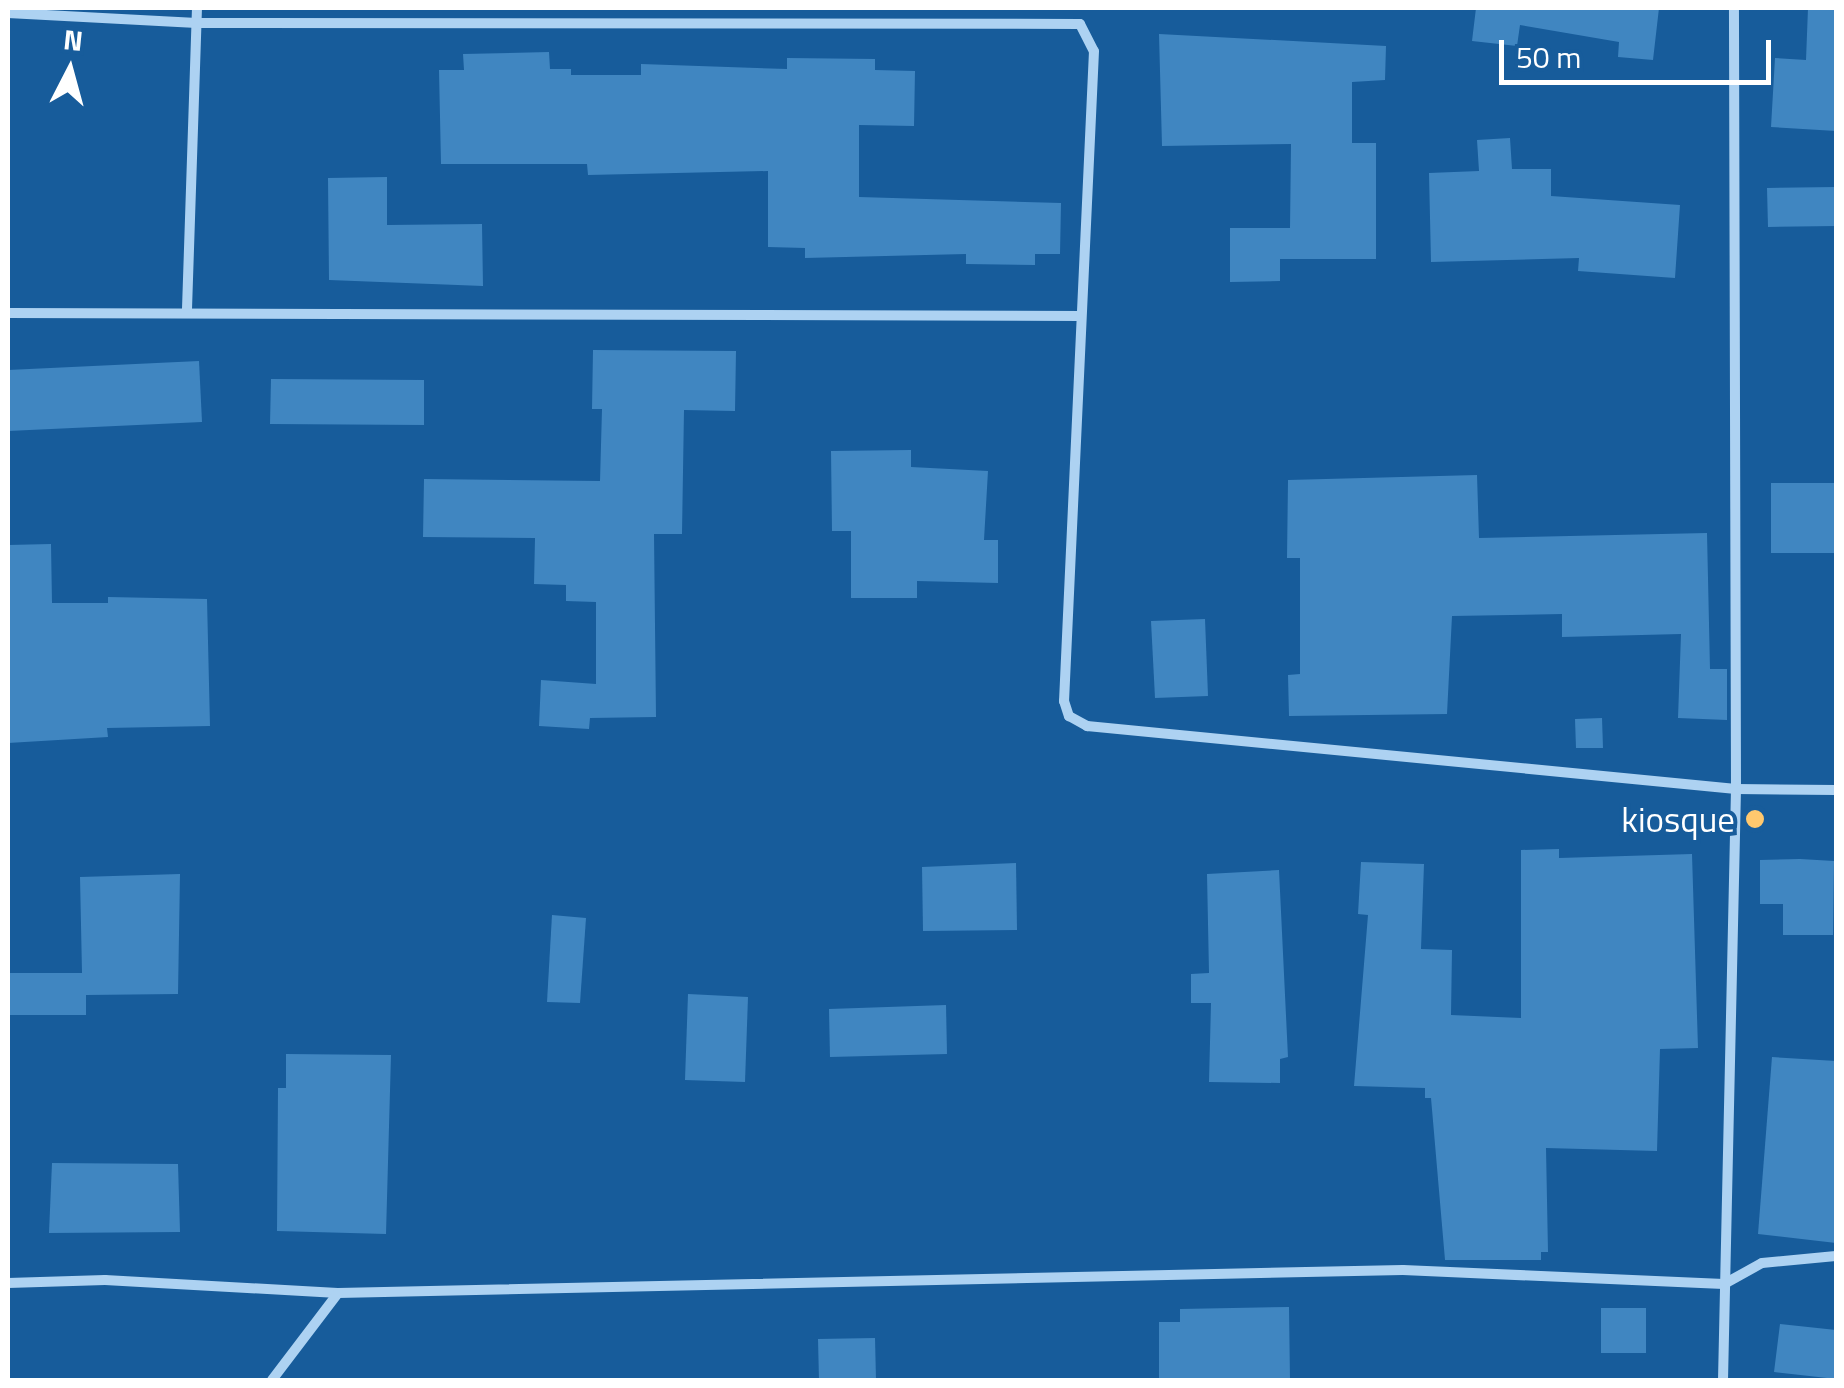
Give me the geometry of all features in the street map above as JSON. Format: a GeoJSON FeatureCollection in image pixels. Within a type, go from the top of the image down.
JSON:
{"type":"FeatureCollection","features":[{"type":"Feature","properties":{"kind":"street"},"geometry":{"type":"LineString","coordinates":[[187,309],[197,8]]}},
{"type":"Feature","properties":{"kind":"street"},"geometry":{"type":"LineString","coordinates":[[1724,1380],[1736,789],[1734,8]]}},
{"type":"Feature","properties":{"kind":"street"},"geometry":{"type":"LineString","coordinates":[[8,13],[197,22],[1080,24],[1094,51],[1081,316],[1069,716],[1087,726],[1736,789],[1836,790]]}},
{"type":"Feature","properties":{"kind":"street"},"geometry":{"type":"LineString","coordinates":[[8,313],[187,309],[1081,316]]}},
{"type":"Feature","properties":{"kind":"street"},"geometry":{"type":"LineString","coordinates":[[8,1283],[106,1280],[338,1294],[1403,1270],[1724,1284],[1762,1263],[1836,1256]]}},
{"type":"Feature","properties":{"kind":"street"},"geometry":{"type":"LineString","coordinates":[[272,1380],[338,1294]]}},
{"type":"Feature","properties":{"kind":"building"},"geometry":{"type":"Polygon","coordinates":[[[1476,8],[1659,8],[1653,60],[1618,57],[1619,42],[1520,25],[1517,46],[1472,41],[1476,8]]]}},
{"type":"Feature","properties":{"kind":"building"},"geometry":{"type":"Polygon","coordinates":[[[1808,8],[1836,8],[1836,131],[1771,127],[1775,58],[1806,60],[1808,8]]]}},
{"type":"Feature","properties":{"kind":"building"},"geometry":{"type":"Polygon","coordinates":[[[1159,34],[1386,46],[1385,80],[1352,82],[1352,143],[1376,143],[1376,259],[1280,259],[1280,281],[1230,282],[1230,228],[1290,228],[1291,144],[1162,146],[1159,34]]]}},
{"type":"Feature","properties":{"kind":"building"},"geometry":{"type":"Polygon","coordinates":[[[549,52],[550,69],[571,69],[571,75],[641,75],[641,64],[787,69],[787,58],[875,59],[875,70],[915,71],[914,126],[859,125],[859,197],[1061,203],[1060,254],[1035,254],[1035,265],[966,264],[966,254],[805,258],[805,248],[768,247],[768,171],[588,175],[587,164],[441,164],[439,70],[464,70],[463,54],[549,52]]]}},
{"type":"Feature","properties":{"kind":"building"},"geometry":{"type":"Polygon","coordinates":[[[1510,138],[1512,169],[1551,169],[1551,196],[1680,205],[1675,278],[1578,271],[1579,258],[1431,262],[1429,173],[1479,171],[1477,140],[1510,138]]]}},
{"type":"Feature","properties":{"kind":"building"},"geometry":{"type":"Polygon","coordinates":[[[387,177],[387,225],[482,224],[483,286],[329,280],[328,178],[387,177]]]}},
{"type":"Feature","properties":{"kind":"building"},"geometry":{"type":"Polygon","coordinates":[[[1836,187],[1836,226],[1768,227],[1767,188],[1836,187]]]}},
{"type":"Feature","properties":{"kind":"building"},"geometry":{"type":"Polygon","coordinates":[[[593,350],[736,351],[735,411],[684,410],[682,534],[654,534],[656,717],[590,718],[589,729],[539,726],[541,680],[596,684],[596,602],[566,601],[566,585],[534,584],[535,538],[423,537],[424,479],[600,481],[602,409],[592,409],[593,350]]]}},
{"type":"Feature","properties":{"kind":"building"},"geometry":{"type":"Polygon","coordinates":[[[199,361],[202,422],[8,431],[8,370],[199,361]]]}},
{"type":"Feature","properties":{"kind":"building"},"geometry":{"type":"Polygon","coordinates":[[[271,379],[424,380],[424,425],[270,424],[271,379]]]}},
{"type":"Feature","properties":{"kind":"building"},"geometry":{"type":"Polygon","coordinates":[[[911,450],[911,467],[988,471],[984,540],[998,540],[998,583],[917,581],[917,598],[851,598],[851,531],[832,531],[831,451],[911,450]]]}},
{"type":"Feature","properties":{"kind":"building"},"geometry":{"type":"Polygon","coordinates":[[[1477,475],[1479,538],[1707,533],[1710,669],[1727,669],[1727,720],[1678,718],[1681,634],[1562,637],[1562,614],[1452,616],[1447,714],[1289,716],[1288,675],[1300,674],[1300,558],[1287,558],[1288,480],[1477,475]]]}},
{"type":"Feature","properties":{"kind":"building"},"geometry":{"type":"Polygon","coordinates":[[[1771,483],[1836,483],[1836,553],[1771,553],[1771,483]]]}},
{"type":"Feature","properties":{"kind":"building"},"geometry":{"type":"Polygon","coordinates":[[[51,544],[52,603],[108,603],[108,597],[207,599],[210,726],[107,728],[108,737],[8,743],[8,545],[51,544]]]}},
{"type":"Feature","properties":{"kind":"building"},"geometry":{"type":"Polygon","coordinates":[[[1205,619],[1208,696],[1155,698],[1151,621],[1205,619]]]}},
{"type":"Feature","properties":{"kind":"building"},"geometry":{"type":"Polygon","coordinates":[[[1602,718],[1603,748],[1576,748],[1575,719],[1602,718]]]}},
{"type":"Feature","properties":{"kind":"building"},"geometry":{"type":"Polygon","coordinates":[[[1559,849],[1559,858],[1692,854],[1698,1048],[1660,1049],[1657,1151],[1546,1148],[1548,1252],[1541,1252],[1541,1260],[1445,1260],[1431,1098],[1425,1098],[1425,1088],[1354,1086],[1368,915],[1358,914],[1361,862],[1424,864],[1421,949],[1452,950],[1451,1015],[1521,1018],[1521,850],[1559,849]]]}},
{"type":"Feature","properties":{"kind":"building"},"geometry":{"type":"Polygon","coordinates":[[[1760,860],[1834,861],[1833,935],[1783,935],[1783,904],[1760,904],[1760,860]]]}},
{"type":"Feature","properties":{"kind":"building"},"geometry":{"type":"Polygon","coordinates":[[[1016,863],[1017,930],[923,931],[922,867],[1016,863]]]}},
{"type":"Feature","properties":{"kind":"building"},"geometry":{"type":"Polygon","coordinates":[[[1279,870],[1288,1057],[1280,1059],[1280,1083],[1209,1082],[1211,1003],[1191,1003],[1191,974],[1209,973],[1207,874],[1279,870]]]}},
{"type":"Feature","properties":{"kind":"building"},"geometry":{"type":"Polygon","coordinates":[[[180,874],[178,994],[86,995],[86,1015],[8,1015],[8,973],[82,973],[80,877],[180,874]]]}},
{"type":"Feature","properties":{"kind":"building"},"geometry":{"type":"Polygon","coordinates":[[[552,915],[586,918],[580,1003],[547,1002],[552,915]]]}},
{"type":"Feature","properties":{"kind":"building"},"geometry":{"type":"Polygon","coordinates":[[[688,994],[748,997],[745,1082],[685,1080],[688,994]]]}},
{"type":"Feature","properties":{"kind":"building"},"geometry":{"type":"Polygon","coordinates":[[[946,1005],[947,1054],[830,1057],[829,1009],[946,1005]]]}},
{"type":"Feature","properties":{"kind":"building"},"geometry":{"type":"Polygon","coordinates":[[[286,1054],[391,1055],[386,1234],[277,1231],[278,1088],[286,1088],[286,1054]]]}},
{"type":"Feature","properties":{"kind":"building"},"geometry":{"type":"Polygon","coordinates":[[[1772,1057],[1836,1061],[1836,1243],[1758,1234],[1772,1057]]]}},
{"type":"Feature","properties":{"kind":"building"},"geometry":{"type":"Polygon","coordinates":[[[52,1163],[178,1164],[180,1232],[49,1233],[52,1163]]]}},
{"type":"Feature","properties":{"kind":"building"},"geometry":{"type":"Polygon","coordinates":[[[1289,1307],[1290,1380],[1159,1380],[1159,1322],[1180,1322],[1180,1309],[1289,1307]]]}},
{"type":"Feature","properties":{"kind":"building"},"geometry":{"type":"Polygon","coordinates":[[[1601,1308],[1646,1308],[1646,1353],[1601,1353],[1601,1308]]]}},
{"type":"Feature","properties":{"kind":"building"},"geometry":{"type":"Polygon","coordinates":[[[1780,1324],[1836,1330],[1836,1379],[1774,1372],[1780,1324]]]}},
{"type":"Feature","properties":{"kind":"building"},"geometry":{"type":"Polygon","coordinates":[[[875,1338],[876,1380],[819,1380],[818,1339],[875,1338]]]}},
{"type":"Feature","properties":{"kind":"place","name":"kiosque"},"geometry":{"type":"Point","coordinates":[1755,819]}}]}
